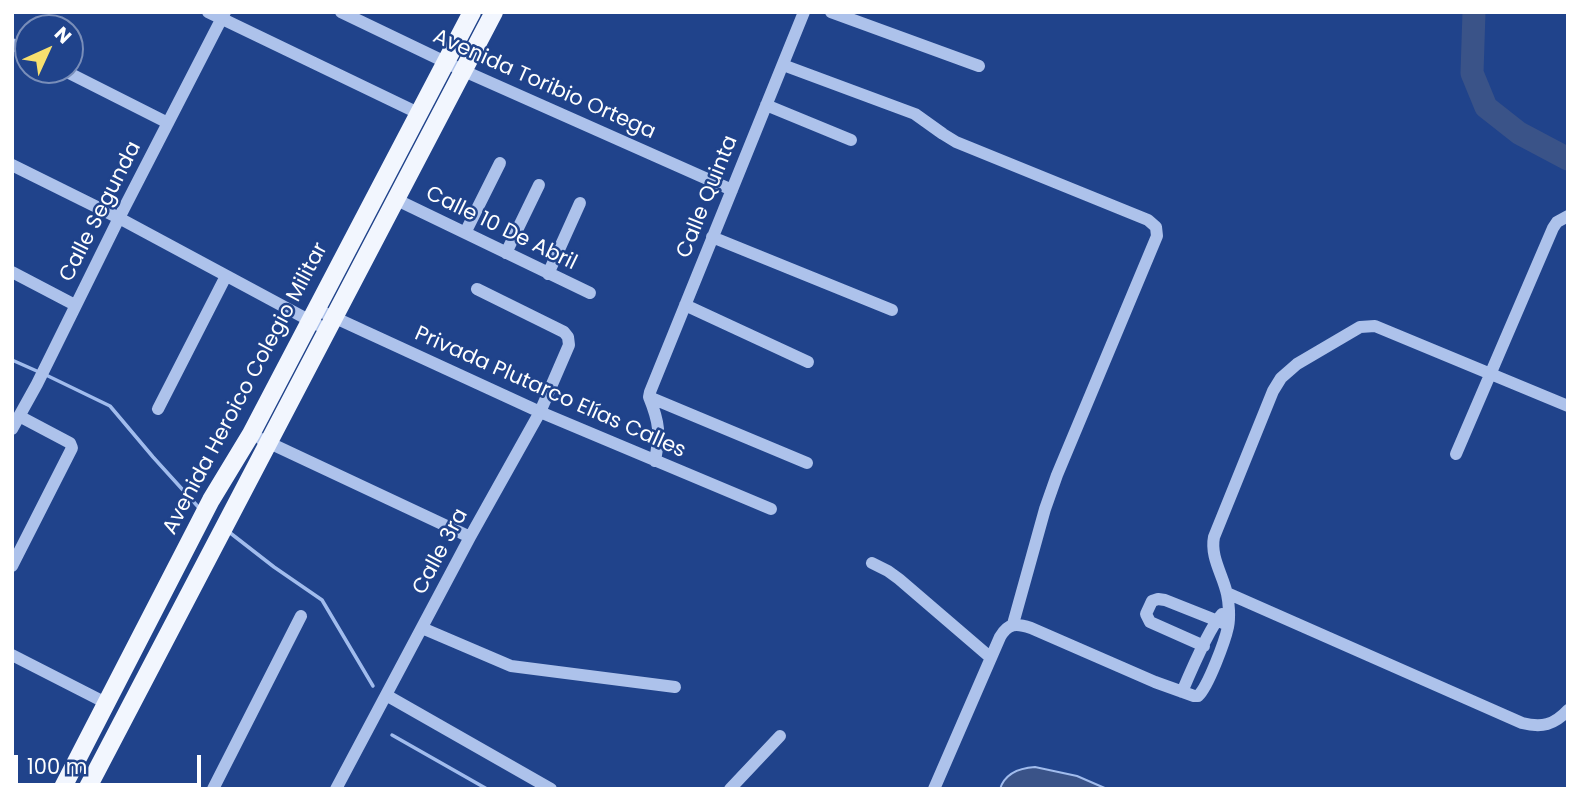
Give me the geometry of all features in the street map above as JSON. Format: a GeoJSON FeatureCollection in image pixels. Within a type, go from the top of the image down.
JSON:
{"type":"FeatureCollection","features":[{"type":"Feature","properties":{"kind":"main road","name":"Avenida Heroico Colegio Militar"},"geometry":{"type":"LineString","coordinates":[[66,781],[211,500],[251,434],[472,12]]}},
{"type":"Feature","properties":{"kind":"main road","name":"Avenida Heroico Colegio Militar"},"geometry":{"type":"LineString","coordinates":[[92,787],[188,594],[494,12]]}},
{"type":"Feature","properties":{"kind":"main road"},"geometry":{"type":"LineString","coordinates":[[169,582],[188,594]]}},
{"type":"Feature","properties":{"kind":"street"},"geometry":{"type":"LineString","coordinates":[[208,12],[224,15],[418,113]]}},
{"type":"Feature","properties":{"kind":"street","name":"Avenida Toribio Ortega"},"geometry":{"type":"LineString","coordinates":[[341,12],[464,71],[732,190]]}},
{"type":"Feature","properties":{"kind":"street","name":"Calle Quinta"},"geometry":{"type":"LineString","coordinates":[[649,397],[804,12]]}},
{"type":"Feature","properties":{"kind":"street"},"geometry":{"type":"LineString","coordinates":[[831,12],[979,66]]}},
{"type":"Feature","properties":{"kind":"street","name":"Calle Segunda"},"geometry":{"type":"LineString","coordinates":[[12,429],[54,352],[75,305],[224,15]]}},
{"type":"Feature","properties":{"kind":"street"},"geometry":{"type":"LineString","coordinates":[[783,65],[915,114],[957,142],[1148,220],[1156,226],[1157,236],[1057,475],[1013,624]]}},
{"type":"Feature","properties":{"kind":"street"},"geometry":{"type":"LineString","coordinates":[[84,80],[168,123]]}},
{"type":"Feature","properties":{"kind":"street"},"geometry":{"type":"LineString","coordinates":[[766,105],[852,140]]}},
{"type":"Feature","properties":{"kind":"street"},"geometry":{"type":"LineString","coordinates":[[465,233],[500,163]]}},
{"type":"Feature","properties":{"kind":"street","name":"Privada Plutarco Elías Calles"},"geometry":{"type":"LineString","coordinates":[[12,165],[119,218],[226,276],[330,324],[771,509]]}},
{"type":"Feature","properties":{"kind":"street"},"geometry":{"type":"LineString","coordinates":[[506,254],[539,184]]}},
{"type":"Feature","properties":{"kind":"street","name":"Calle 10 De Abril"},"geometry":{"type":"LineString","coordinates":[[395,199],[590,293]]}},
{"type":"Feature","properties":{"kind":"street"},"geometry":{"type":"LineString","coordinates":[[548,274],[580,203]]}},
{"type":"Feature","properties":{"kind":"street"},"geometry":{"type":"LineString","coordinates":[[1456,454],[1553,228],[1568,216]]}},
{"type":"Feature","properties":{"kind":"street"},"geometry":{"type":"LineString","coordinates":[[712,237],[892,310]]}},
{"type":"Feature","properties":{"kind":"street"},"geometry":{"type":"LineString","coordinates":[[12,272],[75,305]]}},
{"type":"Feature","properties":{"kind":"street"},"geometry":{"type":"LineString","coordinates":[[158,409],[226,276]]}},
{"type":"Feature","properties":{"kind":"street","name":"Calle 3ra"},"geometry":{"type":"LineString","coordinates":[[336,789],[540,412],[569,345],[564,332],[477,289]]}},
{"type":"Feature","properties":{"kind":"street"},"geometry":{"type":"LineString","coordinates":[[685,305],[808,362]]}},
{"type":"Feature","properties":{"kind":"street"},"geometry":{"type":"LineString","coordinates":[[934,789],[1007,626],[1013,624],[1031,628],[1182,692],[1198,696],[1202,692],[1223,643],[1223,622],[1228,608],[1227,593],[1213,550],[1214,537],[1273,391],[1288,371],[1353,331],[1367,326],[1384,329],[1568,406]]}},
{"type":"Feature","properties":{"kind":"street"},"geometry":{"type":"LineString","coordinates":[[649,397],[659,424],[654,461]]}},
{"type":"Feature","properties":{"kind":"street"},"geometry":{"type":"LineString","coordinates":[[649,397],[807,463]]}},
{"type":"Feature","properties":{"kind":"street"},"geometry":{"type":"LineString","coordinates":[[12,566],[72,448],[70,443],[19,416]]}},
{"type":"Feature","properties":{"kind":"street"},"geometry":{"type":"LineString","coordinates":[[251,434],[470,537]]}},
{"type":"Feature","properties":{"kind":"street"},"geometry":{"type":"LineString","coordinates":[[872,564],[899,579],[991,658]]}},
{"type":"Feature","properties":{"kind":"street"},"geometry":{"type":"LineString","coordinates":[[1227,593],[1522,723],[1545,725],[1560,718],[1568,710]]}},
{"type":"Feature","properties":{"kind":"street"},"geometry":{"type":"LineString","coordinates":[[1223,622],[1158,599],[1152,601],[1146,614],[1155,625],[1206,642],[1223,643]]}},
{"type":"Feature","properties":{"kind":"street"},"geometry":{"type":"LineString","coordinates":[[213,789],[301,616]]}},
{"type":"Feature","properties":{"kind":"street"},"geometry":{"type":"LineString","coordinates":[[1182,692],[1206,642],[1223,622]]}},
{"type":"Feature","properties":{"kind":"street"},"geometry":{"type":"LineString","coordinates":[[422,628],[511,666],[675,687]]}},
{"type":"Feature","properties":{"kind":"street"},"geometry":{"type":"LineString","coordinates":[[12,655],[106,703]]}},
{"type":"Feature","properties":{"kind":"street"},"geometry":{"type":"LineString","coordinates":[[386,695],[551,789]]}},
{"type":"Feature","properties":{"kind":"street"},"geometry":{"type":"LineString","coordinates":[[730,789],[780,736]]}},
{"type":"Feature","properties":{"kind":"street"},"geometry":{"type":"LineString","coordinates":[[66,781],[92,787]]}},
{"type":"Feature","properties":{"kind":"water"},"geometry":{"type":"Polygon","coordinates":[[[1035,767],[1077,776],[1107,789],[1000,789],[1005,779],[1014,772],[1035,767]]]}},
{"type":"Feature","properties":{"kind":"waterway"},"geometry":{"type":"LineString","coordinates":[[1474,12],[1472,73],[1486,107],[1519,133],[1568,159]]}},
{"type":"Feature","properties":{"kind":"waterway"},"geometry":{"type":"LineString","coordinates":[[12,360],[39,372]]}},
{"type":"Feature","properties":{"kind":"waterway"},"geometry":{"type":"LineString","coordinates":[[46,375],[110,406],[201,510]]}},
{"type":"Feature","properties":{"kind":"waterway"},"geometry":{"type":"LineString","coordinates":[[229,532],[322,600],[373,686]]}},
{"type":"Feature","properties":{"kind":"waterway"},"geometry":{"type":"LineString","coordinates":[[392,735],[487,789]]}}]}
